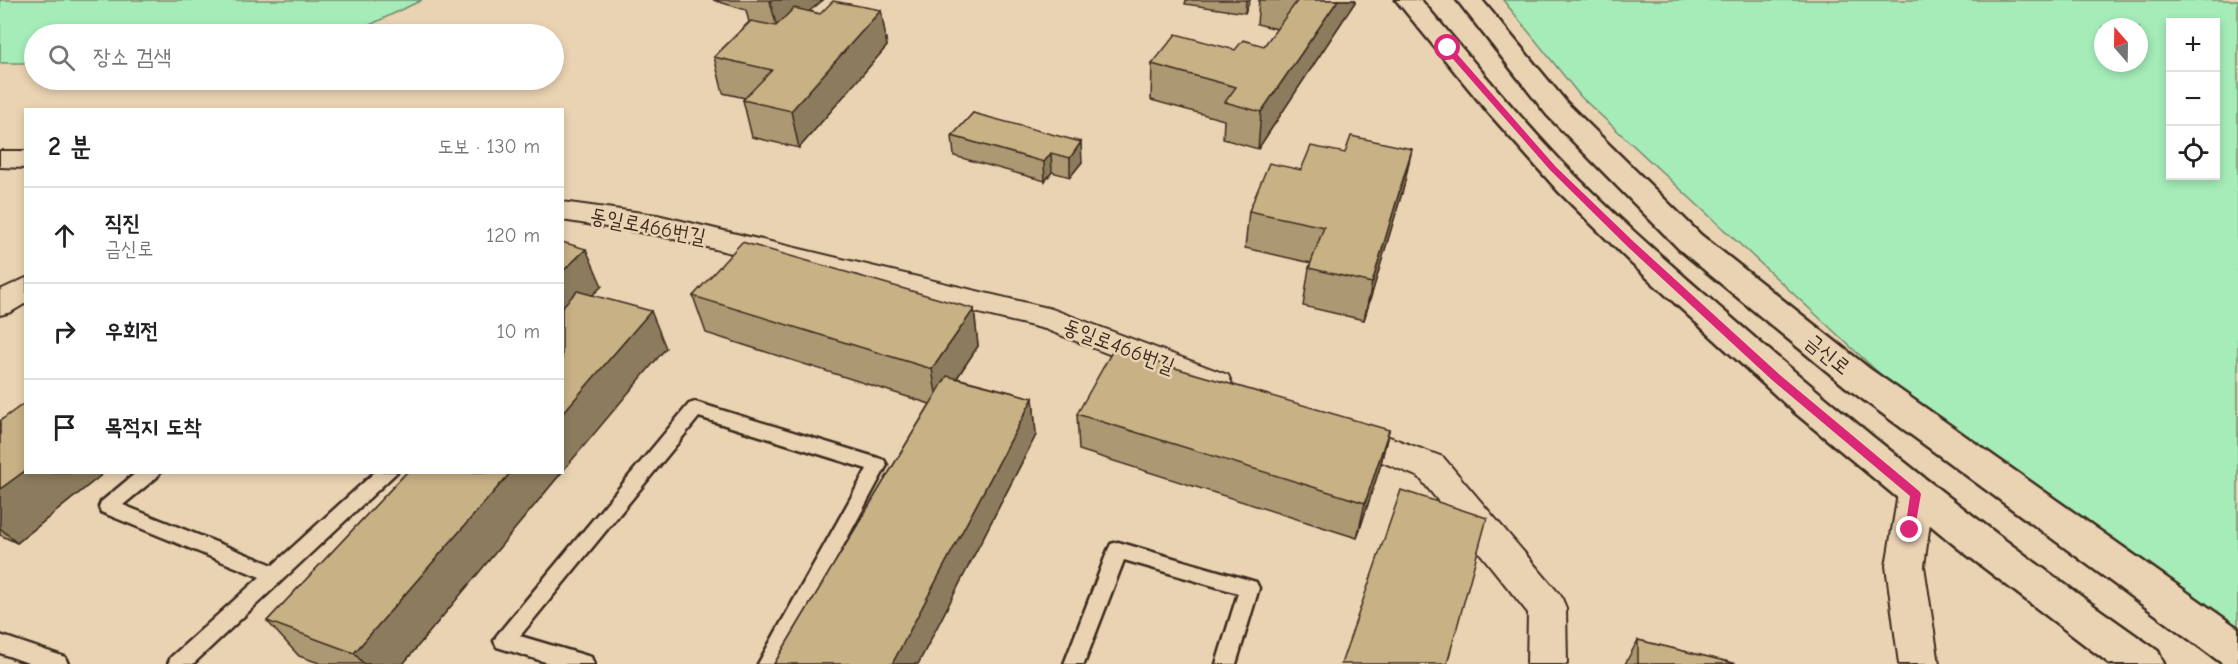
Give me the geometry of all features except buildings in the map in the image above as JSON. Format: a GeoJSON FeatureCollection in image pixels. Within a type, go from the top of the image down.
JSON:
{"type":"FeatureCollection","features":[{"type":"Feature","properties":{"kind":"street"},"geometry":{"type":"LineString","coordinates":[[1408,0],[1474,80],[1553,168],[1631,245],[1776,378],[1916,494],[2143,664]]}},
{"type":"Feature","properties":{"kind":"street","name":"금신로"},"geometry":{"type":"LineString","coordinates":[[1469,0],[1557,109],[1690,242],[1858,378],[2238,651]]}},
{"type":"Feature","properties":{"kind":"street"},"geometry":{"type":"LineString","coordinates":[[0,159],[24,160]]}},
{"type":"Feature","properties":{"kind":"street","name":"동일로466번길"},"geometry":{"type":"LineString","coordinates":[[564,210],[657,225],[1052,320],[1242,394]]}},
{"type":"Feature","properties":{"kind":"street"},"geometry":{"type":"LineString","coordinates":[[0,304],[24,289]]}},
{"type":"Feature","properties":{"kind":"street"},"geometry":{"type":"LineString","coordinates":[[1320,424],[1431,467],[1547,608],[1547,664]]}},
{"type":"Feature","properties":{"kind":"street"},"geometry":{"type":"LineString","coordinates":[[1916,494],[1905,566],[1919,664]]}},
{"type":"Feature","properties":{"kind":"lane"},"geometry":{"type":"LineString","coordinates":[[584,664],[504,641],[695,409],[878,465],[768,664]]}},
{"type":"Feature","properties":{"kind":"lane"},"geometry":{"type":"LineString","coordinates":[[149,474],[108,507],[276,575]]}},
{"type":"Feature","properties":{"kind":"lane"},"geometry":{"type":"LineString","coordinates":[[178,664],[386,474]]}},
{"type":"Feature","properties":{"kind":"lane"},"geometry":{"type":"LineString","coordinates":[[1074,664],[1118,550],[1249,588],[1226,664]]}},
{"type":"Feature","properties":{"kind":"lane"},"geometry":{"type":"LineString","coordinates":[[0,644],[58,664]]}},
{"type":"Feature","properties":{"kind":"green space"},"geometry":{"type":"Polygon","coordinates":[[[0,0],[422,0],[372,24],[24,24],[24,63],[0,63],[0,0]]]}},
{"type":"Feature","properties":{"kind":"green space"},"geometry":{"type":"Polygon","coordinates":[[[1503,0],[2238,0],[2238,643],[1895,388],[1581,97],[1503,0]]]}},
{"type":"Feature","properties":{"kind":"route"},"geometry":{"type":"LineString","coordinates":[[1448,48],[1553,168],[1631,245],[1776,378],[1916,494],[1910,530]]}}]}
